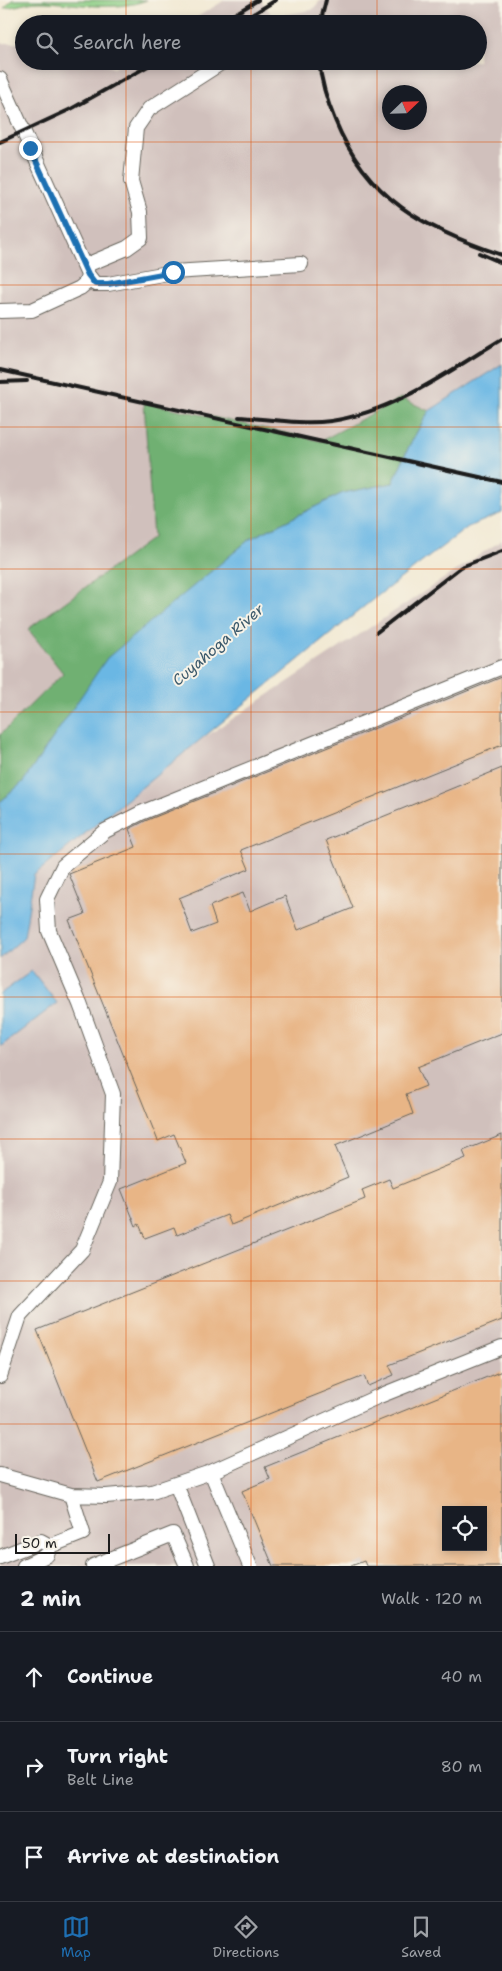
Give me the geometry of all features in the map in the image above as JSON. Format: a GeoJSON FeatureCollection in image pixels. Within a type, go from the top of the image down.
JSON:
{"type":"FeatureCollection","features":[{"type":"Feature","properties":{"kind":"street"},"geometry":{"type":"LineString","coordinates":[[86,271],[141,238],[140,212],[131,181],[136,128],[149,109],[210,70]]}},
{"type":"Feature","properties":{"kind":"street"},"geometry":{"type":"LineString","coordinates":[[0,79],[86,271],[95,284],[108,284],[173,272],[301,264]]}},
{"type":"Feature","properties":{"kind":"street"},"geometry":{"type":"LineString","coordinates":[[0,311],[32,310],[80,288],[86,283],[86,271]]}},
{"type":"Feature","properties":{"kind":"street"},"geometry":{"type":"LineString","coordinates":[[0,1376],[20,1316],[82,1250],[110,1182],[113,1094],[80,1004],[49,931],[47,899],[63,866],[105,831],[140,812],[502,667]]}},
{"type":"Feature","properties":{"kind":"street"},"geometry":{"type":"LineString","coordinates":[[0,1475],[71,1495],[106,1496],[152,1492],[211,1472],[377,1398],[502,1347]]}},
{"type":"Feature","properties":{"kind":"street"},"geometry":{"type":"LineString","coordinates":[[211,1472],[250,1566]]}},
{"type":"Feature","properties":{"kind":"street"},"geometry":{"type":"LineString","coordinates":[[176,1484],[208,1566]]}},
{"type":"Feature","properties":{"kind":"street"},"geometry":{"type":"LineString","coordinates":[[50,1546],[83,1533],[71,1495]]}},
{"type":"Feature","properties":{"kind":"street"},"geometry":{"type":"LineString","coordinates":[[93,1566],[173,1534],[187,1566]]}},
{"type":"Feature","properties":{"kind":"street"},"geometry":{"type":"LineString","coordinates":[[0,1557],[41,1541],[50,1546]]}},
{"type":"Feature","properties":{"kind":"street"},"geometry":{"type":"LineString","coordinates":[[24,1566],[47,1555],[50,1546]]}},
{"type":"Feature","properties":{"kind":"shaded area"},"geometry":{"type":"Polygon","coordinates":[[[225,0],[261,0],[272,15],[201,15],[225,0]]]}},
{"type":"Feature","properties":{"kind":"shaded area"},"geometry":{"type":"Polygon","coordinates":[[[321,0],[502,0],[502,364],[429,411],[400,398],[321,441],[145,402],[153,538],[28,629],[63,673],[0,735],[0,43],[15,43],[15,70],[487,70],[487,15],[284,15],[312,10],[321,0]]]}},
{"type":"Feature","properties":{"kind":"shaded area"},"geometry":{"type":"Polygon","coordinates":[[[502,540],[502,1566],[0,1566],[0,959],[24,937],[34,875],[196,743],[502,540]]]}},
{"type":"Feature","properties":{"kind":"green space"},"geometry":{"type":"Polygon","coordinates":[[[12,0],[147,0],[120,6],[39,2],[4,8],[12,0]]]}},
{"type":"Feature","properties":{"kind":"green space"},"geometry":{"type":"Polygon","coordinates":[[[401,398],[429,411],[409,446],[393,483],[343,493],[250,539],[108,658],[23,782],[0,802],[0,735],[63,673],[28,629],[153,538],[144,402],[321,441],[401,398]]]}},
{"type":"Feature","properties":{"kind":"water","name":"Cuyahoga River"},"geometry":{"type":"Polygon","coordinates":[[[502,364],[502,513],[468,527],[371,601],[34,875],[24,937],[0,959],[0,802],[23,782],[107,658],[250,539],[343,493],[393,483],[409,446],[429,411],[502,364]]]}},
{"type":"Feature","properties":{"kind":"water"},"geometry":{"type":"Polygon","coordinates":[[[32,971],[57,1003],[0,1047],[0,994],[32,971]]]}},
{"type":"Feature","properties":{"kind":"building"},"geometry":{"type":"Polygon","coordinates":[[[502,677],[502,745],[241,850],[249,869],[179,898],[192,933],[216,924],[210,906],[243,893],[250,911],[285,896],[298,930],[353,908],[326,840],[502,768],[502,1033],[418,1067],[426,1086],[406,1094],[413,1114],[335,1146],[348,1177],[231,1225],[227,1215],[177,1235],[174,1227],[145,1238],[139,1224],[136,1226],[121,1189],[186,1163],[174,1134],[158,1141],[69,920],[85,914],[69,874],[136,847],[129,829],[145,821],[502,677]]]}},
{"type":"Feature","properties":{"kind":"building"},"geometry":{"type":"Polygon","coordinates":[[[502,1135],[502,1320],[389,1365],[394,1375],[368,1386],[364,1376],[98,1482],[37,1330],[365,1199],[362,1190],[389,1179],[393,1188],[466,1158],[463,1151],[502,1135]]]}},
{"type":"Feature","properties":{"kind":"building"},"geometry":{"type":"Polygon","coordinates":[[[502,1371],[502,1566],[366,1566],[364,1561],[351,1566],[273,1566],[242,1491],[270,1479],[265,1467],[502,1371]]]}},
{"type":"Feature","properties":{"kind":"railway"},"geometry":{"type":"LineString","coordinates":[[233,15],[258,0]]}},
{"type":"Feature","properties":{"kind":"railway"},"geometry":{"type":"LineString","coordinates":[[252,15],[276,0]]}},
{"type":"Feature","properties":{"kind":"railway"},"geometry":{"type":"LineString","coordinates":[[322,15],[326,0]]}},
{"type":"Feature","properties":{"kind":"railway"},"geometry":{"type":"LineString","coordinates":[[0,142],[71,109],[141,70]]}},
{"type":"Feature","properties":{"kind":"railway"},"geometry":{"type":"LineString","coordinates":[[320,70],[327,99],[348,147],[364,171],[382,191],[424,222],[448,234],[502,255]]}},
{"type":"Feature","properties":{"kind":"railway"},"geometry":{"type":"LineString","coordinates":[[479,253],[502,263]]}},
{"type":"Feature","properties":{"kind":"railway"},"geometry":{"type":"LineString","coordinates":[[239,417],[320,422],[354,416],[399,400],[441,377],[502,339]]}},
{"type":"Feature","properties":{"kind":"railway"},"geometry":{"type":"LineString","coordinates":[[0,370],[502,482]]}},
{"type":"Feature","properties":{"kind":"railway"},"geometry":{"type":"LineString","coordinates":[[0,382],[27,381]]}},
{"type":"Feature","properties":{"kind":"railway"},"geometry":{"type":"LineString","coordinates":[[377,632],[461,567],[502,551]]}},
{"type":"Feature","properties":{"kind":"route"},"geometry":{"type":"LineString","coordinates":[[30,148],[88,275],[95,284],[108,284],[173,272]]}}]}
